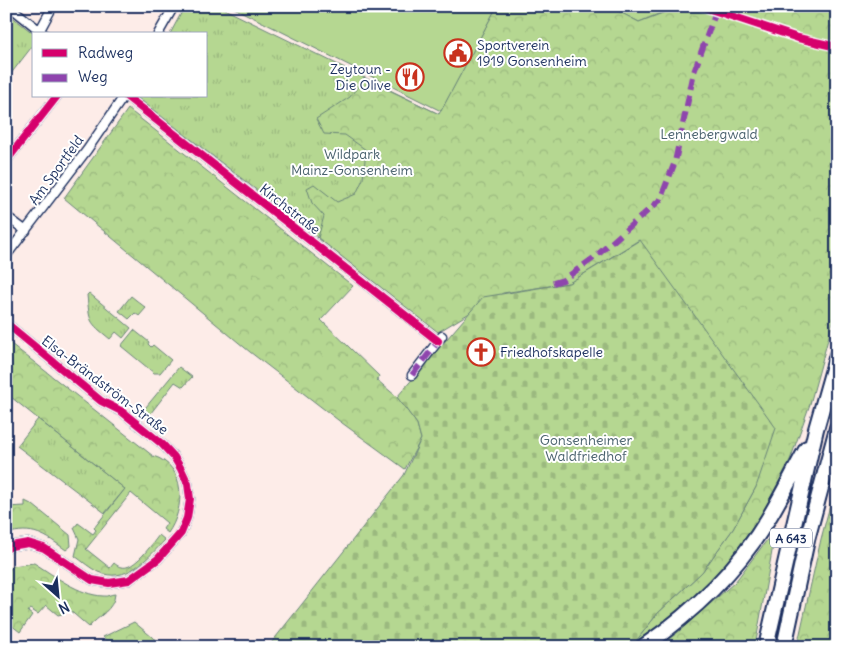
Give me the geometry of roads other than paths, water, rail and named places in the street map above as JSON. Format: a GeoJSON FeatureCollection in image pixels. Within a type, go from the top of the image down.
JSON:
{"type":"FeatureCollection","features":[{"type":"Feature","properties":{"kind":"highway","name":"A 643"},"geometry":{"type":"LineString","coordinates":[[766,647],[816,429],[837,355]]}},
{"type":"Feature","properties":{"kind":"highway","name":"A 643"},"geometry":{"type":"LineString","coordinates":[[784,647],[807,540],[837,428]]}},
{"type":"Feature","properties":{"kind":"highway"},"geometry":{"type":"LineString","coordinates":[[643,647],[669,629],[697,605],[724,578],[747,550],[768,519],[816,429]]}},
{"type":"Feature","properties":{"kind":"street"},"geometry":{"type":"LineString","coordinates":[[9,6],[42,32],[53,6]]}},
{"type":"Feature","properties":{"kind":"street"},"geometry":{"type":"LineString","coordinates":[[159,32],[174,6]]}},
{"type":"Feature","properties":{"kind":"street"},"geometry":{"type":"LineString","coordinates":[[6,160],[55,98]]}},
{"type":"Feature","properties":{"kind":"street","name":"Am Sportfeld"},"geometry":{"type":"LineString","coordinates":[[6,256],[87,150],[124,98]]}},
{"type":"Feature","properties":{"kind":"street","name":"Kirchstraße"},"geometry":{"type":"LineString","coordinates":[[128,98],[440,339],[412,374]]}},
{"type":"Feature","properties":{"kind":"street"},"geometry":{"type":"LineString","coordinates":[[6,216],[26,231]]}},
{"type":"Feature","properties":{"kind":"street","name":"Elsa-Brändström-Straße"},"geometry":{"type":"LineString","coordinates":[[6,323],[101,401],[121,411],[162,444],[174,457],[181,469],[188,484],[190,499],[187,518],[181,533],[158,559],[129,580],[109,583],[92,580],[44,548],[28,544],[11,546],[6,549]]}},
{"type":"Feature","properties":{"kind":"place","name":"Sportverein 1919 Gonsenheim"},"geometry":{"type":"Point","coordinates":[458,53]}},
{"type":"Feature","properties":{"kind":"place","name":"Zeytoun - Die Olive"},"geometry":{"type":"Point","coordinates":[410,77]}},
{"type":"Feature","properties":{"kind":"place","name":"Friedhofskapelle"},"geometry":{"type":"Point","coordinates":[481,352]}},
{"type":"Feature","properties":{"kind":"park label","name":"Lennebergwald"},"geometry":{"type":"Point","coordinates":[709,134]}},
{"type":"Feature","properties":{"kind":"park label","name":"Wildpark Mainz-Gonsenheim"},"geometry":{"type":"Point","coordinates":[352,162]}},
{"type":"Feature","properties":{"kind":"park label","name":"Gonsenheimer Waldfriedhof"},"geometry":{"type":"Point","coordinates":[586,448]}}]}
